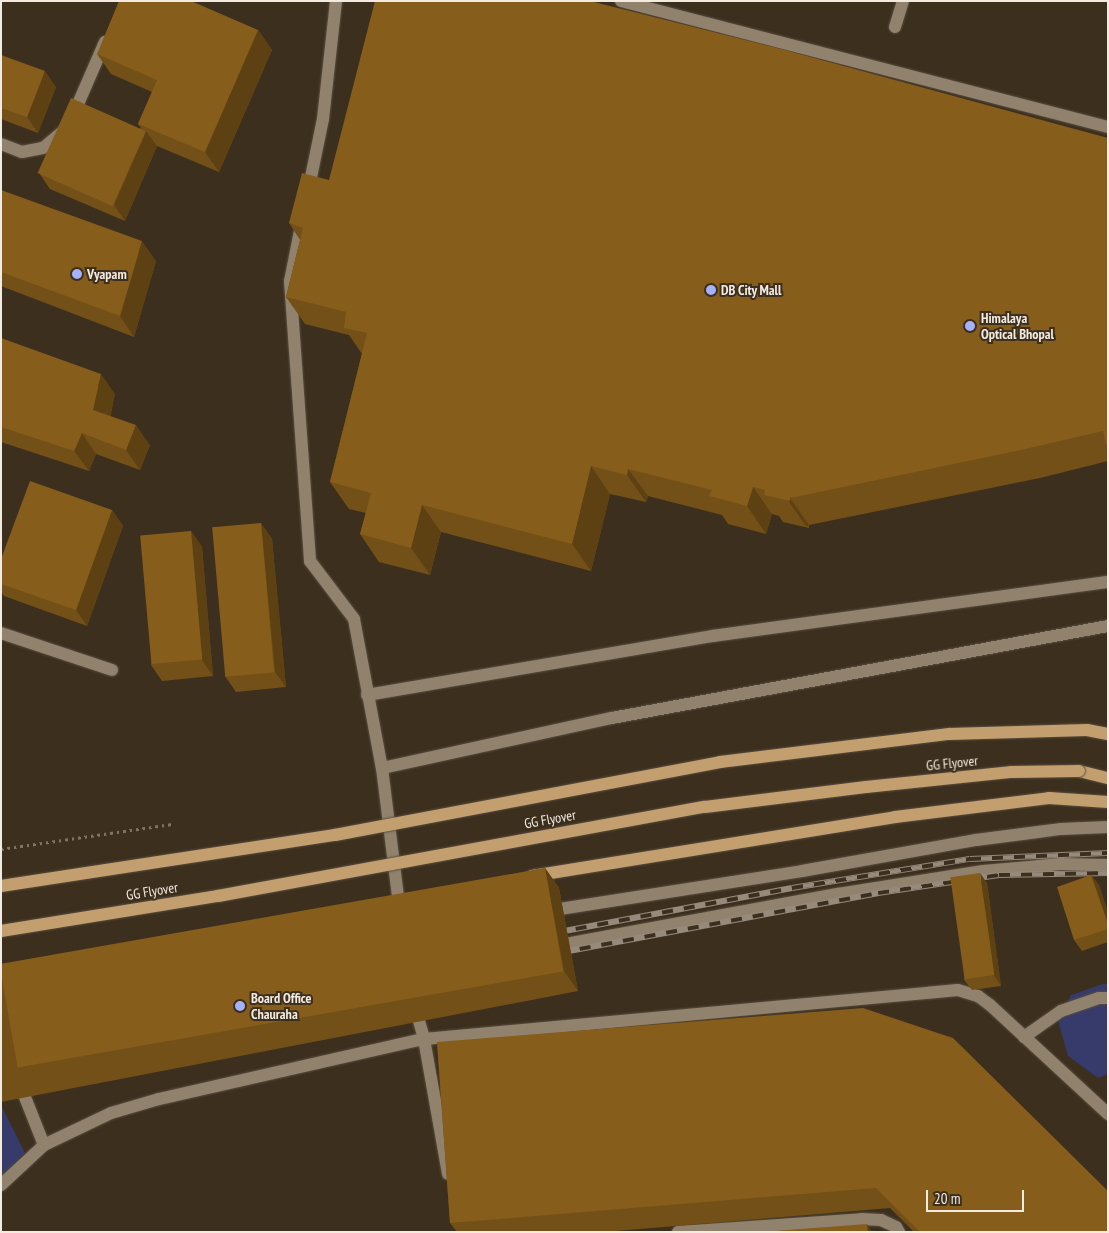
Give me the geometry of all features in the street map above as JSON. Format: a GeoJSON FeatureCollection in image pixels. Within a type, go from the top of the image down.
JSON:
{"type":"FeatureCollection","features":[{"type":"Feature","properties":{"kind":"main road"},"geometry":{"type":"LineString","coordinates":[[336,1],[323,119],[290,281],[310,561],[354,619],[382,768],[401,925]]}},
{"type":"Feature","properties":{"kind":"main road"},"geometry":{"type":"LineString","coordinates":[[621,1],[1108,127]]}},
{"type":"Feature","properties":{"kind":"main road"},"geometry":{"type":"LineString","coordinates":[[895,27],[903,1]]}},
{"type":"Feature","properties":{"kind":"main road"},"geometry":{"type":"LineString","coordinates":[[1,144],[22,152],[43,148],[68,127],[112,28]]}},
{"type":"Feature","properties":{"kind":"main road"},"geometry":{"type":"LineString","coordinates":[[367,695],[713,636],[1108,582]]}},
{"type":"Feature","properties":{"kind":"main road"},"geometry":{"type":"LineString","coordinates":[[382,768],[612,718],[1108,626]]}},
{"type":"Feature","properties":{"kind":"main road"},"geometry":{"type":"LineString","coordinates":[[1,632],[112,670]]}},
{"type":"Feature","properties":{"kind":"main road","name":"GG Flyover"},"geometry":{"type":"LineString","coordinates":[[1,886],[335,835],[720,762],[949,734],[1087,730],[1108,734]]}},
{"type":"Feature","properties":{"kind":"main road","name":"GG Flyover"},"geometry":{"type":"LineString","coordinates":[[1,930],[228,894],[705,807],[866,787],[1012,772],[1079,771],[1108,778]]}},
{"type":"Feature","properties":{"kind":"main road"},"geometry":{"type":"LineString","coordinates":[[515,879],[895,817],[1049,798],[1108,802]]}},
{"type":"Feature","properties":{"kind":"main road"},"geometry":{"type":"LineString","coordinates":[[538,912],[802,871],[976,840],[1061,829],[1108,827]]}},
{"type":"Feature","properties":{"kind":"main road"},"geometry":{"type":"LineString","coordinates":[[539,949],[838,894],[983,871],[1061,864],[1108,865]]}},
{"type":"Feature","properties":{"kind":"main road"},"geometry":{"type":"LineString","coordinates":[[1,1185],[44,1145],[111,1113],[151,1101],[424,1039],[958,990],[978,996],[1108,1114]]}},
{"type":"Feature","properties":{"kind":"main road"},"geometry":{"type":"LineString","coordinates":[[411,994],[424,1039],[450,1184]]}},
{"type":"Feature","properties":{"kind":"main road"},"geometry":{"type":"LineString","coordinates":[[1024,1037],[1061,1011],[1099,998],[1108,998]]}},
{"type":"Feature","properties":{"kind":"main road"},"geometry":{"type":"LineString","coordinates":[[16,1073],[44,1145]]}},
{"type":"Feature","properties":{"kind":"main road"},"geometry":{"type":"LineString","coordinates":[[678,1232],[862,1219],[881,1220],[896,1227],[899,1232]]}},
{"type":"Feature","properties":{"kind":"path"},"geometry":{"type":"LineString","coordinates":[[1,849],[172,824]]}},
{"type":"Feature","properties":{"kind":"shaded area"},"geometry":{"type":"Polygon","coordinates":[[[1108,984],[1108,1074],[1098,1078],[1068,1056],[1058,1021],[1071,995],[1108,984]]]}},
{"type":"Feature","properties":{"kind":"shaded area"},"geometry":{"type":"Polygon","coordinates":[[[1,1105],[25,1153],[1,1176],[1,1105]]]}},
{"type":"Feature","properties":{"kind":"building"},"geometry":{"type":"Polygon","coordinates":[[[119,1],[191,1],[258,30],[205,152],[138,124],[157,80],[97,54],[119,1]]]}},
{"type":"Feature","properties":{"kind":"building","name":"DB City Mall"},"geometry":{"type":"Polygon","coordinates":[[[375,1],[590,1],[785,50],[1108,138],[1108,444],[1106,444],[1103,431],[790,498],[790,501],[764,495],[765,490],[753,487],[747,506],[709,496],[712,490],[628,469],[627,475],[591,466],[572,544],[422,505],[411,548],[360,534],[371,493],[330,482],[367,333],[344,328],[346,312],[286,297],[303,228],[289,223],[302,173],[329,180],[375,1]]]}},
{"type":"Feature","properties":{"kind":"building"},"geometry":{"type":"Polygon","coordinates":[[[1,55],[45,71],[27,117],[1,108],[1,55]]]}},
{"type":"Feature","properties":{"kind":"building"},"geometry":{"type":"Polygon","coordinates":[[[71,98],[146,131],[113,206],[38,173],[71,98]]]}},
{"type":"Feature","properties":{"kind":"building","name":"Vyapam"},"geometry":{"type":"Polygon","coordinates":[[[1,190],[142,241],[120,316],[1,272],[1,190]]]}},
{"type":"Feature","properties":{"kind":"building"},"geometry":{"type":"Polygon","coordinates":[[[1,338],[101,374],[93,410],[136,425],[126,450],[82,433],[74,451],[1,427],[1,338]]]}},
{"type":"Feature","properties":{"kind":"building"},"geometry":{"type":"Polygon","coordinates":[[[30,481],[112,510],[76,610],[1,584],[1,559],[30,481]]]}},
{"type":"Feature","properties":{"kind":"building"},"geometry":{"type":"Polygon","coordinates":[[[261,523],[274,672],[225,677],[212,527],[261,523]]]}},
{"type":"Feature","properties":{"kind":"building"},"geometry":{"type":"Polygon","coordinates":[[[191,531],[202,660],[151,664],[140,535],[191,531]]]}},
{"type":"Feature","properties":{"kind":"building"},"geometry":{"type":"Polygon","coordinates":[[[545,868],[563,971],[18,1068],[1,964],[545,868]]]}},
{"type":"Feature","properties":{"kind":"building"},"geometry":{"type":"Polygon","coordinates":[[[980,873],[994,975],[965,979],[950,877],[980,873]]]}},
{"type":"Feature","properties":{"kind":"building"},"geometry":{"type":"Polygon","coordinates":[[[1091,875],[1108,924],[1108,929],[1074,940],[1057,887],[1091,875]]]}},
{"type":"Feature","properties":{"kind":"building"},"geometry":{"type":"Polygon","coordinates":[[[863,1008],[953,1038],[1108,1191],[1108,1232],[920,1232],[876,1188],[450,1223],[437,1042],[863,1008]]]}},
{"type":"Feature","properties":{"kind":"building"},"geometry":{"type":"Polygon","coordinates":[[[867,1224],[868,1232],[762,1232],[867,1224]]]}},
{"type":"Feature","properties":{"kind":"railway"},"geometry":{"type":"LineString","coordinates":[[554,933],[792,888],[970,859],[1108,853]]}},
{"type":"Feature","properties":{"kind":"railway"},"geometry":{"type":"LineString","coordinates":[[558,953],[878,893],[999,875],[1108,873]]}},
{"type":"Feature","properties":{"kind":"place","name":"Vyapam"},"geometry":{"type":"Point","coordinates":[77,274]}},
{"type":"Feature","properties":{"kind":"place","name":"DB City Mall"},"geometry":{"type":"Point","coordinates":[711,290]}},
{"type":"Feature","properties":{"kind":"place","name":"Himalaya Optical Bhopal"},"geometry":{"type":"Point","coordinates":[970,326]}},
{"type":"Feature","properties":{"kind":"place","name":"Board Office Chauraha"},"geometry":{"type":"Point","coordinates":[240,1006]}}]}
